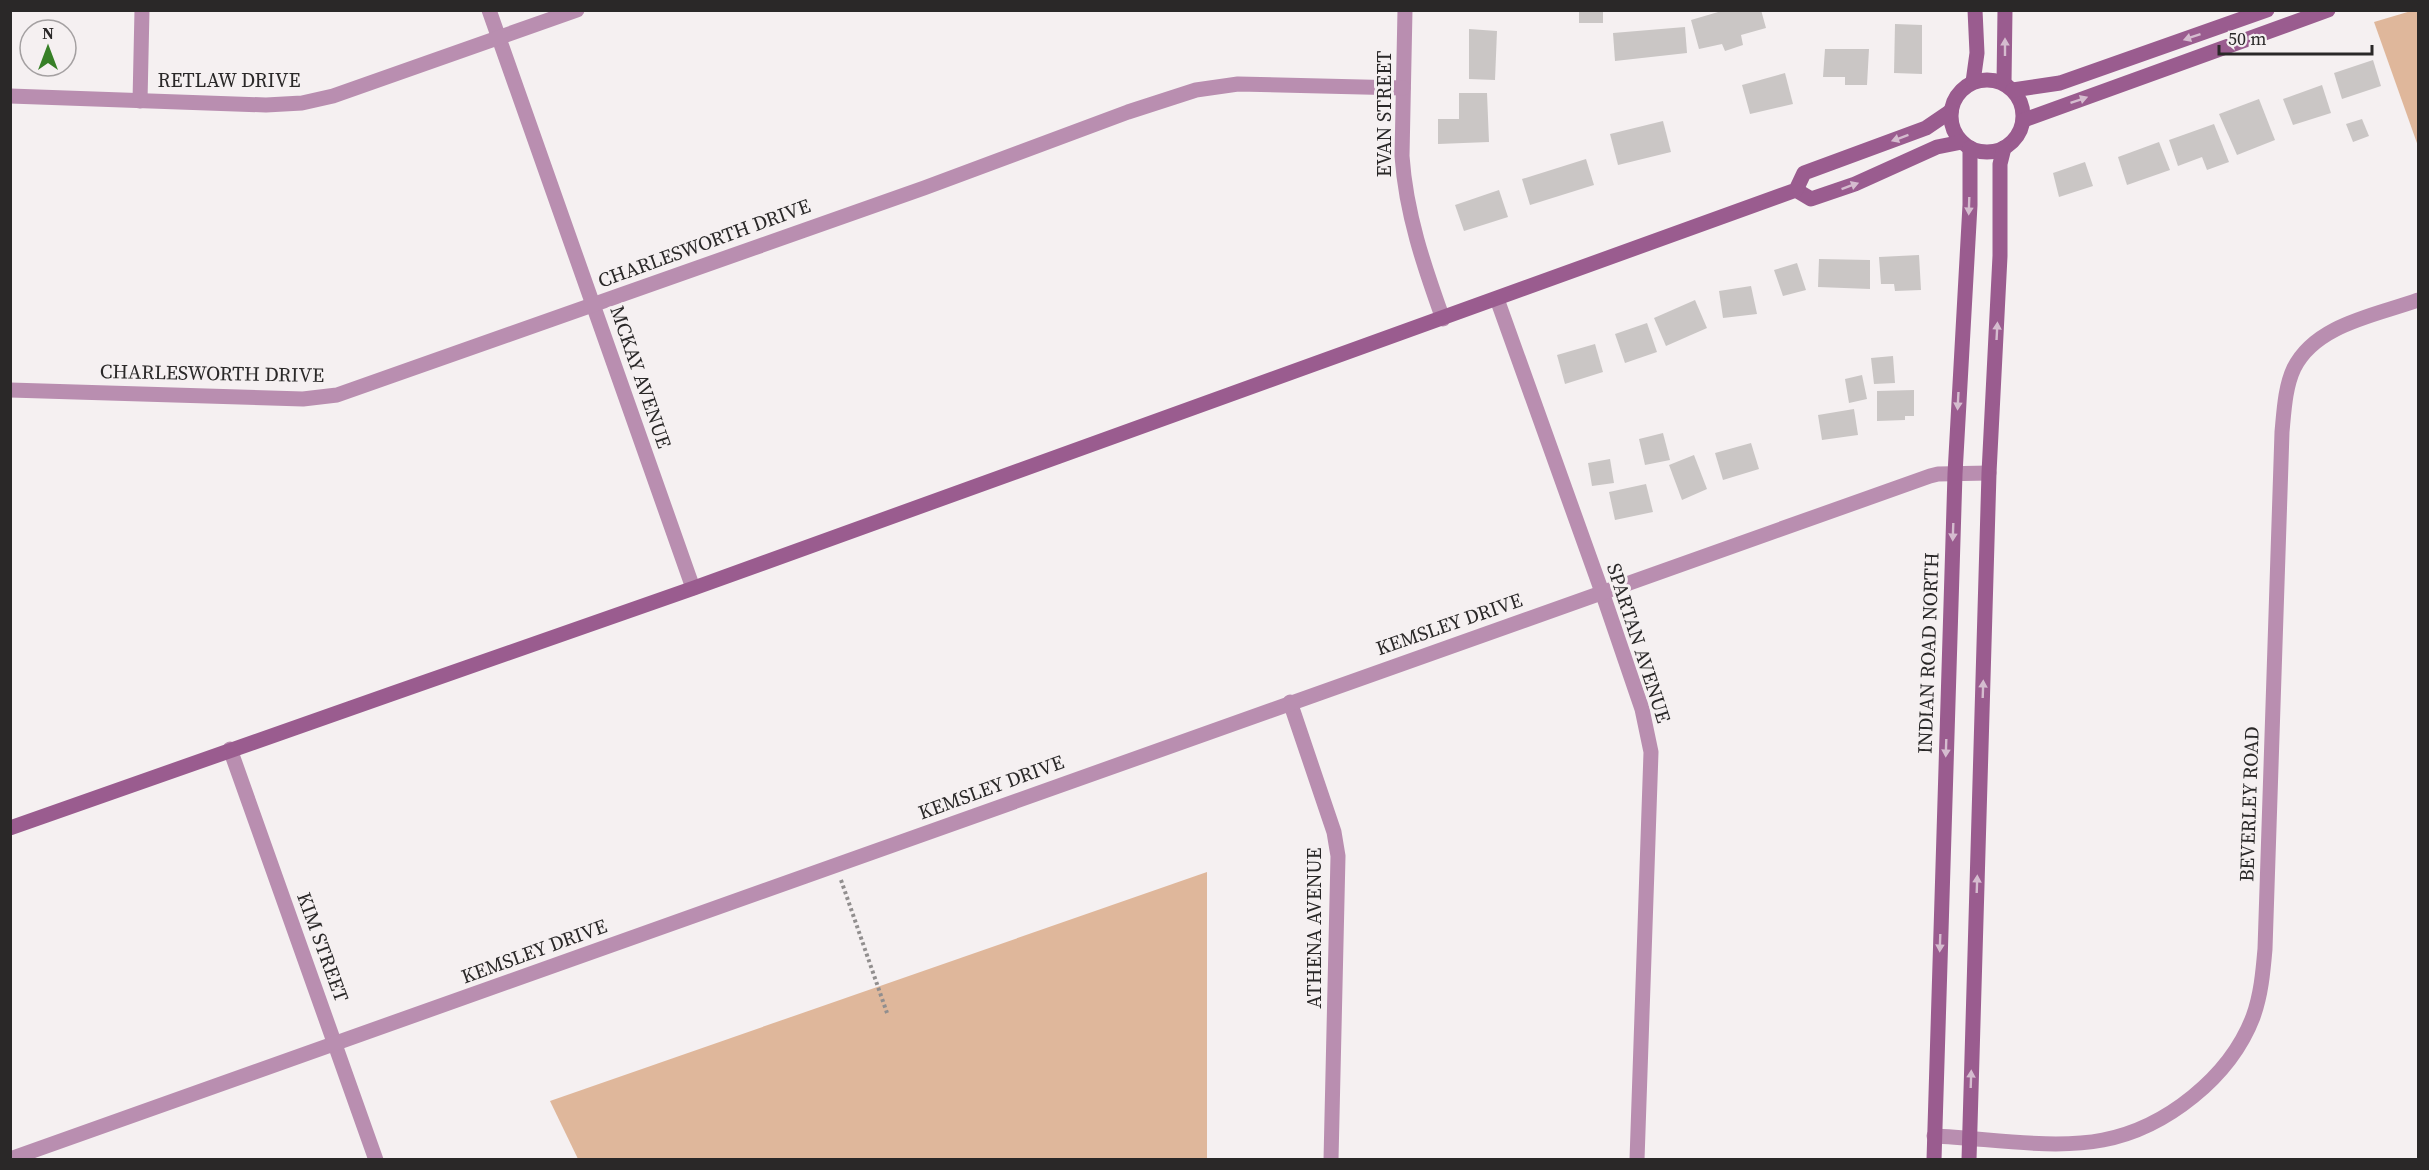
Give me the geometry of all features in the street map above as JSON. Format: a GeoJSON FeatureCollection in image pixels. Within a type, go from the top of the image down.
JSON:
{"type":"FeatureCollection","features":[{"type":"Feature","properties":{"kind":"main road"},"geometry":{"type":"LineString","coordinates":[[1973,82],[1977,53],[1975,10]]}},
{"type":"Feature","properties":{"kind":"main road"},"geometry":{"type":"LineString","coordinates":[[1796,190],[1811,199],[1855,184],[1937,147],[1966,145],[1983,152],[2004,148],[2015,140],[2024,120],[2020,98],[2008,86],[2005,10]]}},
{"type":"Feature","properties":{"kind":"main road"},"geometry":{"type":"LineString","coordinates":[[10,828],[693,588],[1796,190],[1804,173],[1926,128],[1951,111],[1958,94],[1973,82],[1989,79],[2008,86],[2060,83],[2267,10]]}},
{"type":"Feature","properties":{"kind":"main road"},"geometry":{"type":"LineString","coordinates":[[2024,120],[2328,10]]}},
{"type":"Feature","properties":{"kind":"main road","name":"INDIAN ROAD NORTH"},"geometry":{"type":"LineString","coordinates":[[1934,1160],[1955,474],[1970,205],[1966,145],[1953,128],[1951,111]]}},
{"type":"Feature","properties":{"kind":"main road"},"geometry":{"type":"LineString","coordinates":[[1969,1160],[1989,473],[2000,256],[2000,184],[2004,148]]}},
{"type":"Feature","properties":{"kind":"street"},"geometry":{"type":"LineString","coordinates":[[140,100],[142,10]]}},
{"type":"Feature","properties":{"kind":"street","name":"MCKAY AVENUE"},"geometry":{"type":"LineString","coordinates":[[489,10],[693,588]]}},
{"type":"Feature","properties":{"kind":"street","name":"RETLAW DRIVE"},"geometry":{"type":"LineString","coordinates":[[10,96],[266,105],[302,103],[351,91],[577,10]]}},
{"type":"Feature","properties":{"kind":"street","name":"EVAN STREET"},"geometry":{"type":"LineString","coordinates":[[1405,10],[1402,156],[1406,196],[1420,253],[1443,319]]}},
{"type":"Feature","properties":{"kind":"street","name":"CHARLESWORTH DRIVE"},"geometry":{"type":"LineString","coordinates":[[10,390],[303,399],[337,395],[1012,156],[1128,112],[1196,90],[1238,84],[1403,88]]}},
{"type":"Feature","properties":{"kind":"street","name":"SPARTAN AVENUE"},"geometry":{"type":"LineString","coordinates":[[1497,299],[1642,709],[1651,752],[1637,1160]]}},
{"type":"Feature","properties":{"kind":"street","name":"BEVERLEY ROAD"},"geometry":{"type":"LineString","coordinates":[[1934,1136],[2082,1143],[2103,1140],[2139,1130],[2191,1099],[2232,1054],[2252,1018],[2263,972],[2265,950],[2282,432],[2287,395],[2294,369],[2302,355],[2317,341],[2337,328],[2418,300]]}},
{"type":"Feature","properties":{"kind":"street","name":"KEMSLEY DRIVE"},"geometry":{"type":"LineString","coordinates":[[10,1159],[44,1153],[336,1044],[1290,702],[1930,476],[1989,473]]}},
{"type":"Feature","properties":{"kind":"street","name":"ATHENA AVENUE"},"geometry":{"type":"LineString","coordinates":[[1290,702],[1334,832],[1338,856],[1331,1160]]}},
{"type":"Feature","properties":{"kind":"street","name":"KIM STREET"},"geometry":{"type":"LineString","coordinates":[[230,749],[376,1160]]}},
{"type":"Feature","properties":{"kind":"path"},"geometry":{"type":"LineString","coordinates":[[836,866],[887,1013]]}},
{"type":"Feature","properties":{"kind":"shaded area"},"geometry":{"type":"Polygon","coordinates":[[[2418,11],[2418,146],[2374,22],[2418,11]]]}},
{"type":"Feature","properties":{"kind":"shaded area"},"geometry":{"type":"Polygon","coordinates":[[[1207,872],[1207,1159],[578,1159],[550,1101],[1207,872]]]}},
{"type":"Feature","properties":{"kind":"building"},"geometry":{"type":"Polygon","coordinates":[[[1579,10],[1603,10],[1603,23],[1579,23],[1579,10]]]}},
{"type":"Feature","properties":{"kind":"building"},"geometry":{"type":"Polygon","coordinates":[[[1725,10],[1761,10],[1766,28],[1741,35],[1743,45],[1725,51],[1722,44],[1699,49],[1691,20],[1725,10]]]}},
{"type":"Feature","properties":{"kind":"building"},"geometry":{"type":"Polygon","coordinates":[[[1895,24],[1922,25],[1922,74],[1894,73],[1895,24]]]}},
{"type":"Feature","properties":{"kind":"building"},"geometry":{"type":"Polygon","coordinates":[[[1685,27],[1687,53],[1615,61],[1613,33],[1685,27]]]}},
{"type":"Feature","properties":{"kind":"building"},"geometry":{"type":"Polygon","coordinates":[[[1469,29],[1497,31],[1495,80],[1469,79],[1469,29]]]}},
{"type":"Feature","properties":{"kind":"building"},"geometry":{"type":"Polygon","coordinates":[[[1825,49],[1869,49],[1867,85],[1845,85],[1845,77],[1823,77],[1825,49]]]}},
{"type":"Feature","properties":{"kind":"building"},"geometry":{"type":"Polygon","coordinates":[[[2373,60],[2381,86],[2342,99],[2334,73],[2373,60]]]}},
{"type":"Feature","properties":{"kind":"building"},"geometry":{"type":"Polygon","coordinates":[[[1785,73],[1793,104],[1750,114],[1742,85],[1785,73]]]}},
{"type":"Feature","properties":{"kind":"building"},"geometry":{"type":"Polygon","coordinates":[[[2322,85],[2331,113],[2293,125],[2283,99],[2322,85]]]}},
{"type":"Feature","properties":{"kind":"building"},"geometry":{"type":"Polygon","coordinates":[[[1459,93],[1487,93],[1489,142],[1438,144],[1438,119],[1459,119],[1459,93]]]}},
{"type":"Feature","properties":{"kind":"building"},"geometry":{"type":"Polygon","coordinates":[[[2259,99],[2275,140],[2237,155],[2219,114],[2259,99]]]}},
{"type":"Feature","properties":{"kind":"building"},"geometry":{"type":"Polygon","coordinates":[[[2362,119],[2369,136],[2353,142],[2346,124],[2362,119]]]}},
{"type":"Feature","properties":{"kind":"building"},"geometry":{"type":"Polygon","coordinates":[[[1663,121],[1671,152],[1618,165],[1610,134],[1663,121]]]}},
{"type":"Feature","properties":{"kind":"building"},"geometry":{"type":"Polygon","coordinates":[[[2214,124],[2229,162],[2207,170],[2202,157],[2178,166],[2169,140],[2214,124]]]}},
{"type":"Feature","properties":{"kind":"building"},"geometry":{"type":"Polygon","coordinates":[[[2159,142],[2170,170],[2127,185],[2118,157],[2159,142]]]}},
{"type":"Feature","properties":{"kind":"building"},"geometry":{"type":"Polygon","coordinates":[[[1586,159],[1594,185],[1530,205],[1522,179],[1586,159]]]}},
{"type":"Feature","properties":{"kind":"building"},"geometry":{"type":"Polygon","coordinates":[[[2085,162],[2093,186],[2059,197],[2053,173],[2085,162]]]}},
{"type":"Feature","properties":{"kind":"building"},"geometry":{"type":"Polygon","coordinates":[[[1499,190],[1508,217],[1464,231],[1455,205],[1499,190]]]}},
{"type":"Feature","properties":{"kind":"building"},"geometry":{"type":"Polygon","coordinates":[[[1919,255],[1921,290],[1895,291],[1894,284],[1881,284],[1879,257],[1919,255]]]}},
{"type":"Feature","properties":{"kind":"building"},"geometry":{"type":"Polygon","coordinates":[[[1819,259],[1870,260],[1870,289],[1818,287],[1819,259]]]}},
{"type":"Feature","properties":{"kind":"building"},"geometry":{"type":"Polygon","coordinates":[[[1797,263],[1806,290],[1783,296],[1774,270],[1797,263]]]}},
{"type":"Feature","properties":{"kind":"building"},"geometry":{"type":"Polygon","coordinates":[[[1751,286],[1757,314],[1723,318],[1719,291],[1751,286]]]}},
{"type":"Feature","properties":{"kind":"building"},"geometry":{"type":"Polygon","coordinates":[[[1695,300],[1707,328],[1666,346],[1654,318],[1695,300]]]}},
{"type":"Feature","properties":{"kind":"building"},"geometry":{"type":"Polygon","coordinates":[[[1647,323],[1657,352],[1625,363],[1615,334],[1647,323]]]}},
{"type":"Feature","properties":{"kind":"building"},"geometry":{"type":"Polygon","coordinates":[[[1595,344],[1603,372],[1565,384],[1557,355],[1595,344]]]}},
{"type":"Feature","properties":{"kind":"building"},"geometry":{"type":"Polygon","coordinates":[[[1893,356],[1895,383],[1874,384],[1871,358],[1893,356]]]}},
{"type":"Feature","properties":{"kind":"building"},"geometry":{"type":"Polygon","coordinates":[[[1862,375],[1867,399],[1849,403],[1845,379],[1862,375]]]}},
{"type":"Feature","properties":{"kind":"building"},"geometry":{"type":"Polygon","coordinates":[[[1914,390],[1914,416],[1905,416],[1905,420],[1877,421],[1877,391],[1914,390]]]}},
{"type":"Feature","properties":{"kind":"building"},"geometry":{"type":"Polygon","coordinates":[[[1854,409],[1858,435],[1822,440],[1818,415],[1854,409]]]}},
{"type":"Feature","properties":{"kind":"building"},"geometry":{"type":"Polygon","coordinates":[[[1663,433],[1670,460],[1645,465],[1639,439],[1663,433]]]}},
{"type":"Feature","properties":{"kind":"building"},"geometry":{"type":"Polygon","coordinates":[[[1751,443],[1759,469],[1723,480],[1715,453],[1751,443]]]}},
{"type":"Feature","properties":{"kind":"building"},"geometry":{"type":"Polygon","coordinates":[[[1694,455],[1707,489],[1682,500],[1669,465],[1694,455]]]}},
{"type":"Feature","properties":{"kind":"building"},"geometry":{"type":"Polygon","coordinates":[[[1610,459],[1614,483],[1592,486],[1588,463],[1610,459]]]}},
{"type":"Feature","properties":{"kind":"building"},"geometry":{"type":"Polygon","coordinates":[[[1646,484],[1653,512],[1615,520],[1609,492],[1646,484]]]}}]}
